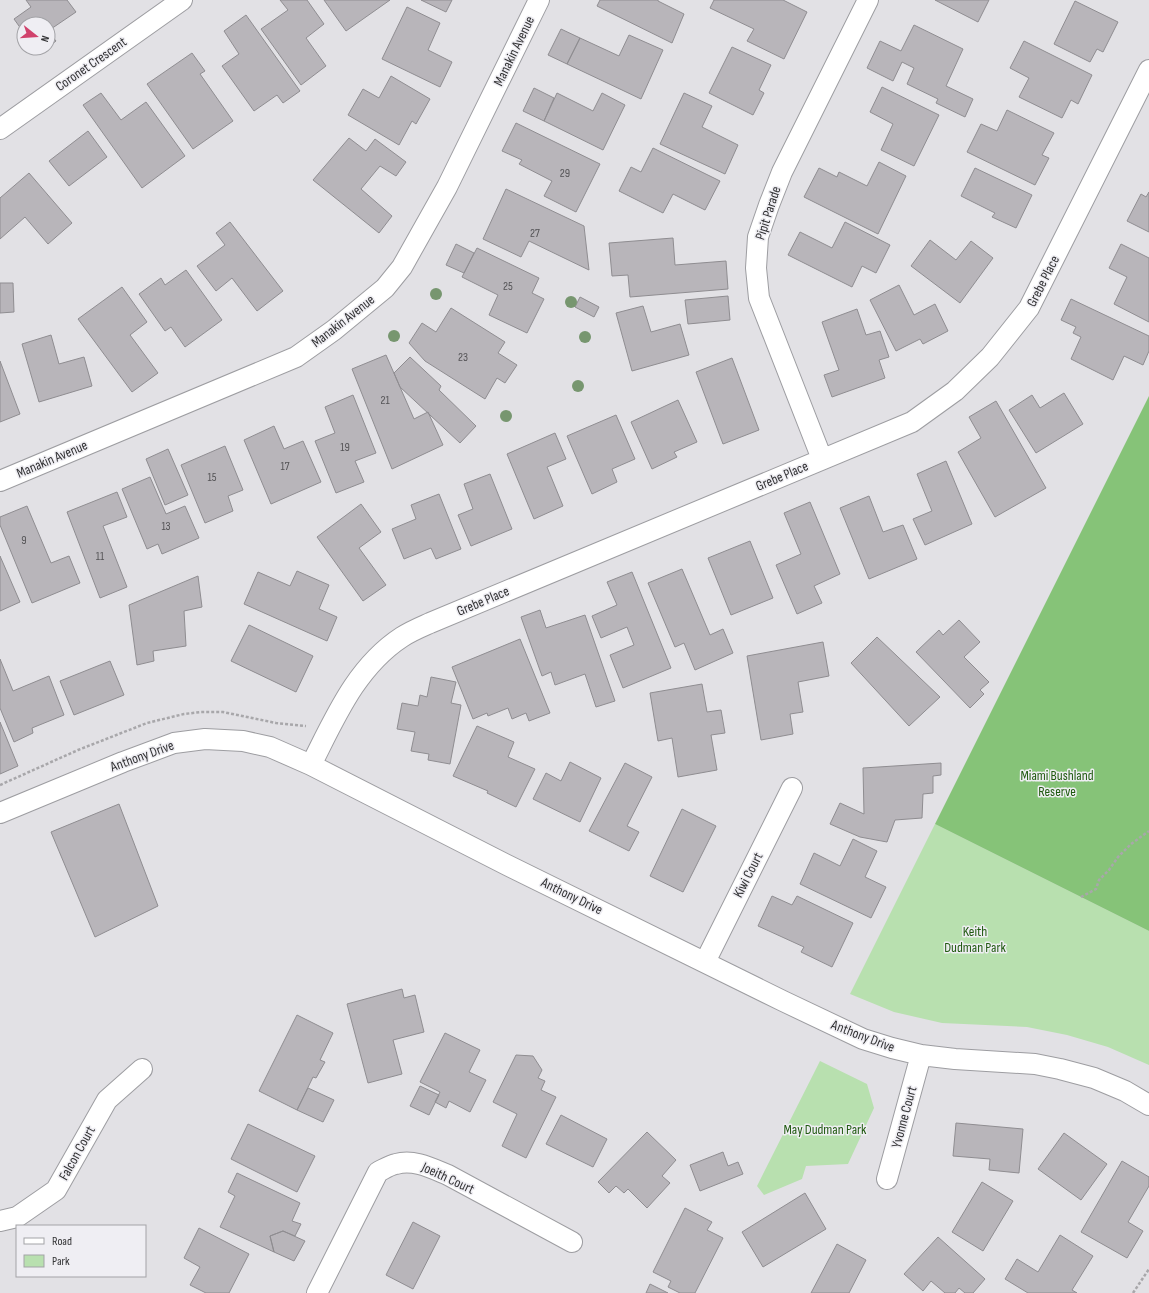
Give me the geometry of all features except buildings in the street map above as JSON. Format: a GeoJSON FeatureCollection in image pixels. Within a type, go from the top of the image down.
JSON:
{"type":"FeatureCollection","features":[{"type":"Feature","properties":{"kind":"street","name":"Coronet Crescent"},"geometry":{"type":"LineString","coordinates":[[0,128],[182,0]]}},
{"type":"Feature","properties":{"kind":"street","name":"Manakin Avenue"},"geometry":{"type":"LineString","coordinates":[[0,481],[296,357],[334,330],[385,288],[402,267],[447,187],[539,0]]}},
{"type":"Feature","properties":{"kind":"street","name":"Pipit Parade"},"geometry":{"type":"LineString","coordinates":[[822,459],[759,298],[756,268],[758,237],[782,172],[868,0]]}},
{"type":"Feature","properties":{"kind":"street","name":"Grebe Place"},"geometry":{"type":"LineString","coordinates":[[311,765],[338,709],[356,681],[377,657],[402,636],[437,620],[912,422],[955,392],[990,357],[1029,308],[1149,70]]}},
{"type":"Feature","properties":{"kind":"street","name":"Anthony Drive"},"geometry":{"type":"LineString","coordinates":[[0,813],[136,756],[184,741],[205,739],[243,741],[270,747],[311,765],[824,1022],[863,1038],[892,1048],[921,1055],[955,1059],[1035,1064],[1060,1069],[1094,1078],[1125,1091],[1149,1105]]}},
{"type":"Feature","properties":{"kind":"street","name":"Kiwi Court"},"geometry":{"type":"LineString","coordinates":[[705,962],[792,788]]}},
{"type":"Feature","properties":{"kind":"street","name":"Yvonne Court"},"geometry":{"type":"LineString","coordinates":[[887,1179],[921,1055]]}},
{"type":"Feature","properties":{"kind":"street","name":"Falcon Court"},"geometry":{"type":"LineString","coordinates":[[0,1221],[17,1217],[56,1190],[107,1100],[142,1069]]}},
{"type":"Feature","properties":{"kind":"street","name":"Joeith Court"},"geometry":{"type":"LineString","coordinates":[[317,1293],[378,1172],[395,1164],[413,1162],[448,1175],[572,1242]]}},
{"type":"Feature","properties":{"kind":"path"},"geometry":{"type":"LineString","coordinates":[[1081,897],[1096,889],[1099,880],[1109,870],[1118,857],[1131,844],[1149,831]]}},
{"type":"Feature","properties":{"kind":"path"},"geometry":{"type":"LineString","coordinates":[[1133,1293],[1149,1269]]}},
{"type":"Feature","properties":{"kind":"green space","name":"Miami Bushland Reserve"},"geometry":{"type":"Polygon","coordinates":[[[1149,396],[1149,931],[935,824],[1149,396]]]}},
{"type":"Feature","properties":{"kind":"green space","name":"Keith Dudman Park"},"geometry":{"type":"Polygon","coordinates":[[[935,824],[1149,931],[1149,1065],[1108,1047],[1067,1035],[1027,1027],[942,1023],[894,1012],[850,994],[935,824]]]}},
{"type":"Feature","properties":{"kind":"green space","name":"May Dudman Park"},"geometry":{"type":"Polygon","coordinates":[[[820,1061],[867,1084],[874,1108],[848,1164],[806,1166],[802,1179],[764,1195],[757,1186],[820,1061]]]}}]}
